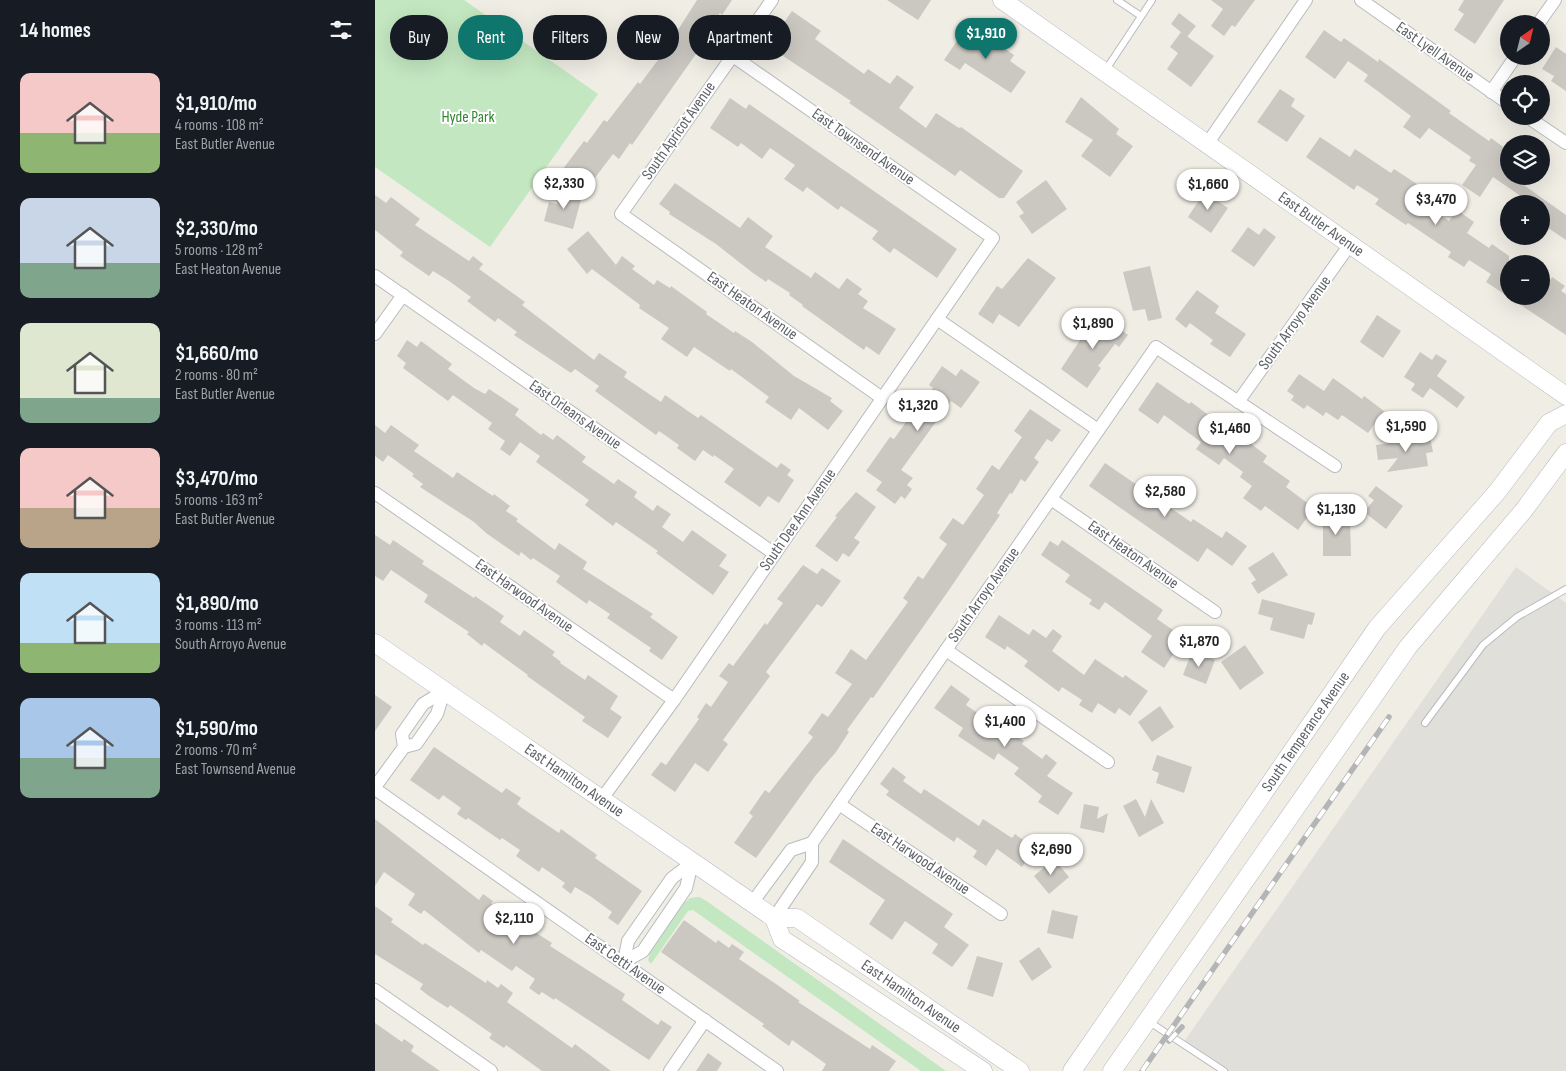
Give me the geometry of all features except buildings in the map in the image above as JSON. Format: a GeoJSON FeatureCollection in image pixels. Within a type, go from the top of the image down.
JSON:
{"type":"FeatureCollection","features":[{"type":"Feature","properties":{"kind":"street","name":"South Apricot Avenue"},"geometry":{"type":"LineString","coordinates":[[762,15],[772,0]]}},
{"type":"Feature","properties":{"kind":"street","name":"East Butler Avenue"},"geometry":{"type":"LineString","coordinates":[[1002,0],[1351,243],[1566,396]]}},
{"type":"Feature","properties":{"kind":"street"},"geometry":{"type":"LineString","coordinates":[[1207,144],[1306,0]]}},
{"type":"Feature","properties":{"kind":"street","name":"East Lyell Avenue"},"geometry":{"type":"LineString","coordinates":[[1361,0],[1500,98]]}},
{"type":"Feature","properties":{"kind":"street"},"geometry":{"type":"LineString","coordinates":[[1544,15],[1555,0]]}},
{"type":"Feature","properties":{"kind":"street","name":"South Apricot Avenue"},"geometry":{"type":"LineString","coordinates":[[621,214],[730,60]]}},
{"type":"Feature","properties":{"kind":"street","name":"East Townsend Avenue"},"geometry":{"type":"LineString","coordinates":[[739,60],[993,238]]}},
{"type":"Feature","properties":{"kind":"street"},"geometry":{"type":"LineString","coordinates":[[1491,92],[1510,65]]}},
{"type":"Feature","properties":{"kind":"street"},"geometry":{"type":"LineString","coordinates":[[1539,125],[1566,144]]}},
{"type":"Feature","properties":{"kind":"street","name":"East Heaton Avenue"},"geometry":{"type":"LineString","coordinates":[[621,214],[882,398]]}},
{"type":"Feature","properties":{"kind":"street","name":"South Dee Ann Avenue"},"geometry":{"type":"LineString","coordinates":[[601,800],[674,700],[993,238]]}},
{"type":"Feature","properties":{"kind":"street","name":"South Arroyo Avenue"},"geometry":{"type":"LineString","coordinates":[[774,918],[811,862],[812,843],[1156,347],[1238,402],[1351,243]]}},
{"type":"Feature","properties":{"kind":"street","name":"East Orleans Avenue"},"geometry":{"type":"LineString","coordinates":[[375,276],[775,554]]}},
{"type":"Feature","properties":{"kind":"street"},"geometry":{"type":"LineString","coordinates":[[375,334],[403,295]]}},
{"type":"Feature","properties":{"kind":"street"},"geometry":{"type":"LineString","coordinates":[[937,319],[1098,430]]}},
{"type":"Feature","properties":{"kind":"street"},"geometry":{"type":"LineString","coordinates":[[1238,402],[1335,466]]}},
{"type":"Feature","properties":{"kind":"street","name":"South Temperance Avenue"},"geometry":{"type":"LineString","coordinates":[[1072,1071],[1377,628],[1497,492],[1549,423],[1566,414]]}},
{"type":"Feature","properties":{"kind":"street"},"geometry":{"type":"LineString","coordinates":[[1112,1071],[1408,647],[1525,510],[1566,453]]}},
{"type":"Feature","properties":{"kind":"street","name":"East Harwood Avenue"},"geometry":{"type":"LineString","coordinates":[[375,493],[674,700]]}},
{"type":"Feature","properties":{"kind":"street","name":"East Heaton Avenue"},"geometry":{"type":"LineString","coordinates":[[1051,499],[1215,612]]}},
{"type":"Feature","properties":{"kind":"street","name":"East Hamilton Avenue"},"geometry":{"type":"LineString","coordinates":[[375,642],[691,863],[774,918],[782,938],[983,1071]]}},
{"type":"Feature","properties":{"kind":"street"},"geometry":{"type":"LineString","coordinates":[[946,650],[1108,762]]}},
{"type":"Feature","properties":{"kind":"street"},"geometry":{"type":"LineString","coordinates":[[375,788],[404,747],[402,734],[423,704],[444,691]]}},
{"type":"Feature","properties":{"kind":"street","name":"East Cetti Avenue"},"geometry":{"type":"LineString","coordinates":[[375,788],[777,1071]]}},
{"type":"Feature","properties":{"kind":"street","name":"East Harwood Avenue"},"geometry":{"type":"LineString","coordinates":[[839,804],[1001,914]]}},
{"type":"Feature","properties":{"kind":"street"},"geometry":{"type":"LineString","coordinates":[[752,903],[791,850],[812,843]]}},
{"type":"Feature","properties":{"kind":"street"},"geometry":{"type":"LineString","coordinates":[[691,863],[686,888],[643,951],[624,962],[628,941],[671,878],[691,863]]}},
{"type":"Feature","properties":{"kind":"street","name":"East Hamilton Avenue"},"geometry":{"type":"LineString","coordinates":[[774,918],[797,918],[1021,1071]]}},
{"type":"Feature","properties":{"kind":"street"},"geometry":{"type":"LineString","coordinates":[[375,990],[491,1071]]}},
{"type":"Feature","properties":{"kind":"street"},"geometry":{"type":"LineString","coordinates":[[670,1071],[705,1020]]}},
{"type":"Feature","properties":{"kind":"lane"},"geometry":{"type":"LineString","coordinates":[[1117,0],[1141,16]]}},
{"type":"Feature","properties":{"kind":"lane"},"geometry":{"type":"LineString","coordinates":[[1105,72],[1152,0]]}},
{"type":"Feature","properties":{"kind":"lane"},"geometry":{"type":"LineString","coordinates":[[1425,723],[1483,644],[1517,618],[1566,589]]}},
{"type":"Feature","properties":{"kind":"lane"},"geometry":{"type":"LineString","coordinates":[[1147,1021],[1224,1071]]}},
{"type":"Feature","properties":{"kind":"shaded area"},"geometry":{"type":"Polygon","coordinates":[[[1516,567],[1566,603],[1566,1071],[1222,1071],[1183,1043],[1516,567]]]}},
{"type":"Feature","properties":{"kind":"green space","name":"Hyde Park"},"geometry":{"type":"Polygon","coordinates":[[[375,0],[464,0],[485,15],[458,15],[458,60],[523,60],[523,41],[533,48],[533,60],[550,60],[598,94],[490,247],[375,167],[375,0]]]}},
{"type":"Feature","properties":{"kind":"green space"},"geometry":{"type":"Polygon","coordinates":[[[699,897],[946,1071],[921,1071],[693,910],[688,911],[651,964],[648,960],[650,953],[683,904],[690,898],[699,897]]]}},
{"type":"Feature","properties":{"kind":"railway"},"geometry":{"type":"LineString","coordinates":[[1142,1071],[1389,717]]}},
{"type":"Feature","properties":{"kind":"railway"},"geometry":{"type":"LineString","coordinates":[[1169,1041],[1182,1027]]}}]}
